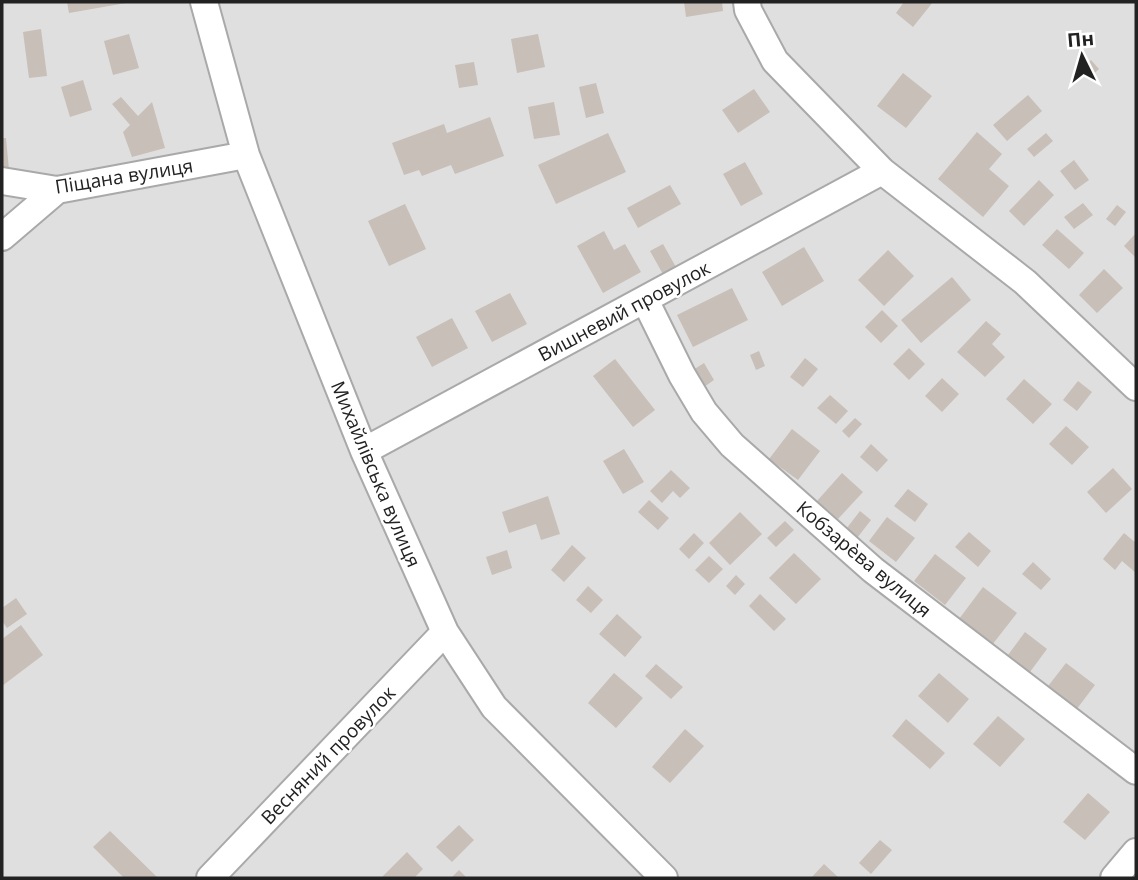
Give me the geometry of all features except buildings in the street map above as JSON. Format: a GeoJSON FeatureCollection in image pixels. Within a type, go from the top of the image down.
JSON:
{"type":"FeatureCollection","features":[{"type":"Feature","properties":{"kind":"street","name":"Михайлівська вулиця"},"geometry":{"type":"LineString","coordinates":[[204,2],[246,155],[364,451],[445,632],[494,707],[664,878]]}},
{"type":"Feature","properties":{"kind":"street"},"geometry":{"type":"LineString","coordinates":[[747,2],[747,10],[775,61],[882,170],[1025,282],[1136,387]]}},
{"type":"Feature","properties":{"kind":"street","name":"Піщана вулиця"},"geometry":{"type":"LineString","coordinates":[[2,181],[57,190],[246,155]]}},
{"type":"Feature","properties":{"kind":"street","name":"Вишневий провулок"},"geometry":{"type":"LineString","coordinates":[[364,451],[882,170]]}},
{"type":"Feature","properties":{"kind":"street"},"geometry":{"type":"LineString","coordinates":[[2,237],[57,190]]}},
{"type":"Feature","properties":{"kind":"street","name":"Кобзарèва вулиця"},"geometry":{"type":"LineString","coordinates":[[645,300],[682,375],[704,412],[732,445],[873,570],[1136,771]]}},
{"type":"Feature","properties":{"kind":"street","name":"Весняний провулок"},"geometry":{"type":"LineString","coordinates":[[210,878],[445,632]]}},
{"type":"Feature","properties":{"kind":"street"},"geometry":{"type":"LineString","coordinates":[[1114,878],[1136,852]]}},
{"type":"Feature","properties":{"kind":"shaded area"},"geometry":{"type":"Polygon","coordinates":[[[2,2],[1136,2],[1136,878],[2,878],[2,2]]]}}]}
